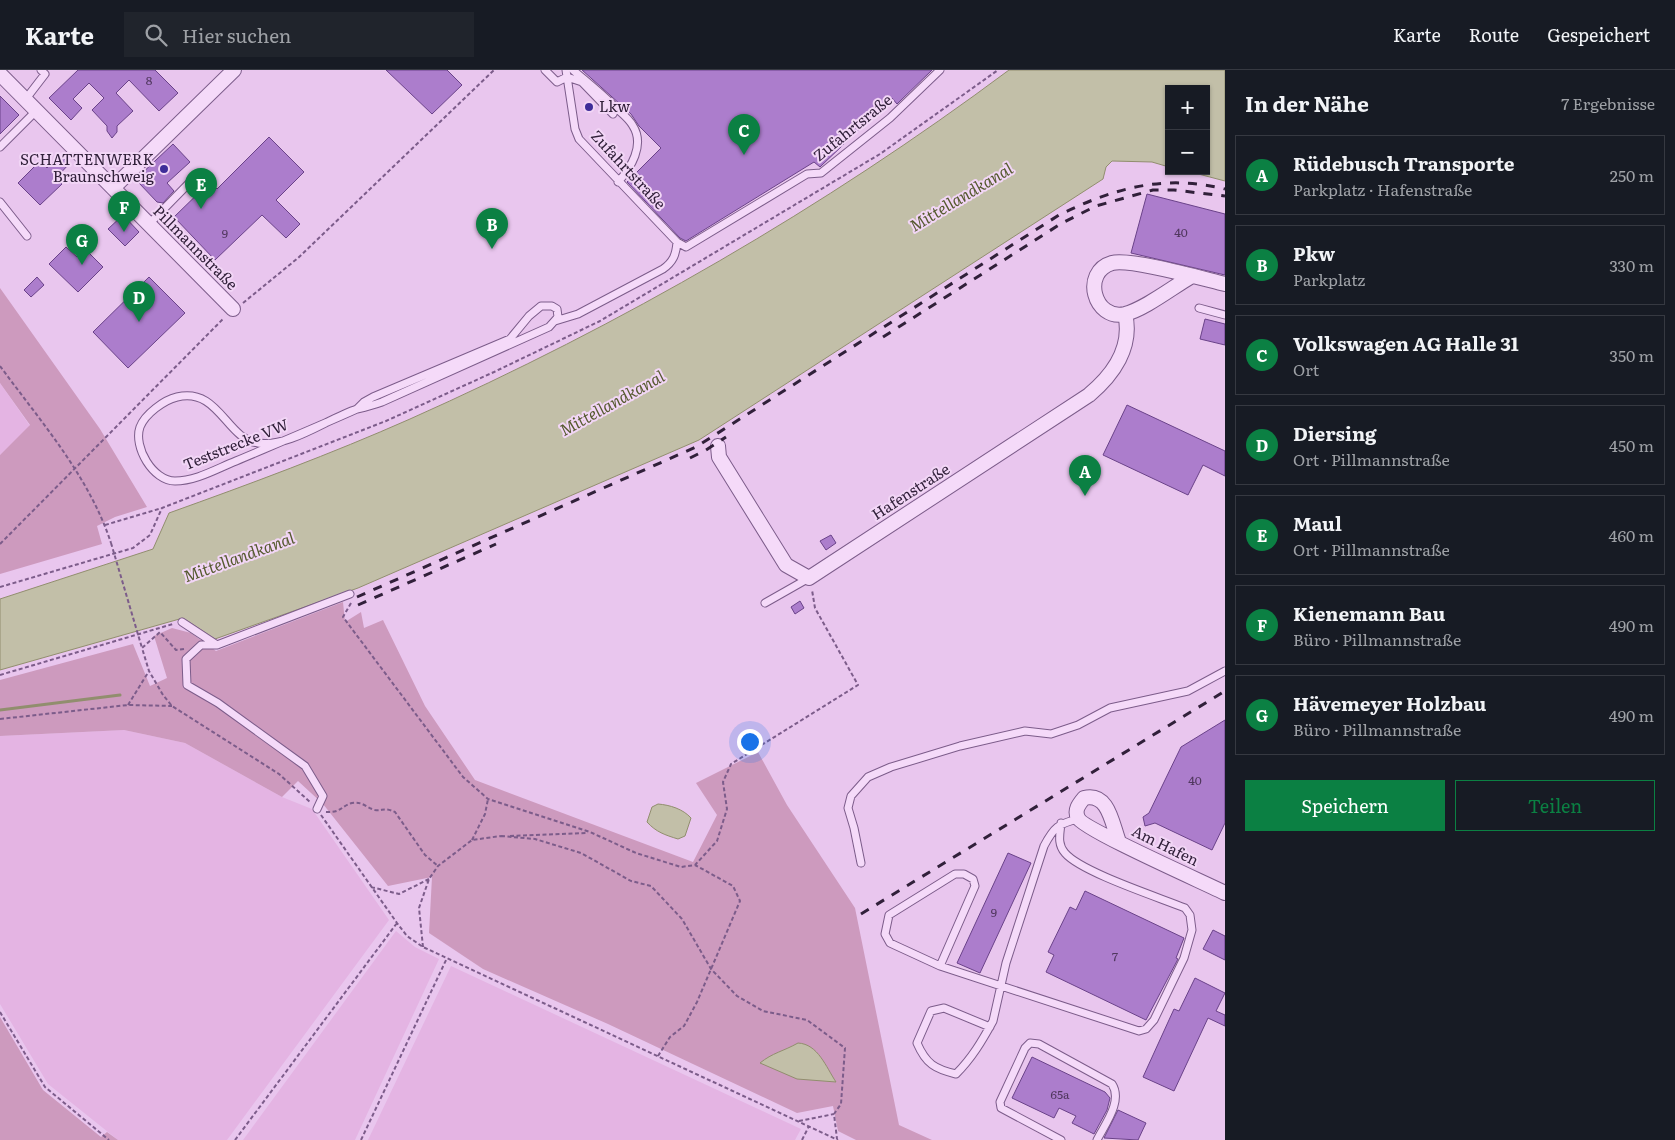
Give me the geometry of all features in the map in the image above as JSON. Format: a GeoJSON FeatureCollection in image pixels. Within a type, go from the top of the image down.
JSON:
{"type":"FeatureCollection","features":[{"type":"Feature","properties":{"kind":"street"},"geometry":{"type":"LineString","coordinates":[[113,188],[234,70]]}},
{"type":"Feature","properties":{"kind":"street","name":"Pillmannstraße"},"geometry":{"type":"LineString","coordinates":[[0,74],[233,309]]}},
{"type":"Feature","properties":{"kind":"street"},"geometry":{"type":"LineString","coordinates":[[1192,276],[1125,314],[1112,313],[1097,301],[1093,283],[1096,275],[1103,268],[1113,262],[1124,262],[1192,276],[1225,284]]}},
{"type":"Feature","properties":{"kind":"street","name":"Hafenstraße"},"geometry":{"type":"LineString","coordinates":[[809,578],[1089,395],[1106,381],[1125,345],[1128,323],[1125,314]]}},
{"type":"Feature","properties":{"kind":"street"},"geometry":{"type":"LineString","coordinates":[[718,446],[719,458],[786,565],[809,578]]}},
{"type":"Feature","properties":{"kind":"street","name":"Am Hafen"},"geometry":{"type":"LineString","coordinates":[[1119,842],[1104,802],[1098,797],[1084,798],[1077,807],[1078,819],[1084,825],[1119,842],[1225,893]]}},
{"type":"Feature","properties":{"kind":"lane"},"geometry":{"type":"LineString","coordinates":[[25,100],[45,74],[41,70]]}},
{"type":"Feature","properties":{"kind":"lane"},"geometry":{"type":"LineString","coordinates":[[545,70],[557,82],[566,73],[582,82],[613,114]]}},
{"type":"Feature","properties":{"kind":"lane"},"geometry":{"type":"LineString","coordinates":[[573,70],[597,89],[633,124],[637,132],[637,146],[632,167],[618,182]]}},
{"type":"Feature","properties":{"kind":"lane","name":"Zufahrtsraße"},"geometry":{"type":"LineString","coordinates":[[678,242],[686,247],[807,174],[821,173],[890,118],[940,70]]}},
{"type":"Feature","properties":{"kind":"lane","name":"Zufahrtstraße"},"geometry":{"type":"LineString","coordinates":[[566,73],[575,129],[579,139],[615,176],[618,182],[678,242]]}},
{"type":"Feature","properties":{"kind":"lane"},"geometry":{"type":"LineString","coordinates":[[0,147],[36,111]]}},
{"type":"Feature","properties":{"kind":"lane"},"geometry":{"type":"LineString","coordinates":[[148,224],[197,175]]}},
{"type":"Feature","properties":{"kind":"lane"},"geometry":{"type":"LineString","coordinates":[[0,202],[27,236]]}},
{"type":"Feature","properties":{"kind":"lane","name":"Teststrecke VW"},"geometry":{"type":"LineString","coordinates":[[510,339],[529,316],[541,306],[552,306],[557,309],[558,317],[556,321],[549,327],[369,407],[357,409],[340,417],[332,420],[323,424],[289,439],[281,441],[260,444],[242,436],[210,403],[194,396],[178,396],[161,404],[140,427],[139,438],[145,458],[152,468],[172,481],[188,481],[270,447],[287,439],[296,436],[314,428],[322,424],[331,421],[340,417],[357,409],[373,397],[510,339],[556,321],[578,314],[670,264],[676,254],[678,242]]}},
{"type":"Feature","properties":{"kind":"lane"},"geometry":{"type":"LineString","coordinates":[[1199,308],[1225,315]]}},
{"type":"Feature","properties":{"kind":"lane"},"geometry":{"type":"LineString","coordinates":[[765,603],[809,578]]}},
{"type":"Feature","properties":{"kind":"lane"},"geometry":{"type":"LineString","coordinates":[[318,811],[323,796],[305,766],[218,703],[187,685],[186,659],[201,646],[216,646],[352,597]]}},
{"type":"Feature","properties":{"kind":"lane"},"geometry":{"type":"LineString","coordinates":[[182,622],[216,646]]}},
{"type":"Feature","properties":{"kind":"lane"},"geometry":{"type":"LineString","coordinates":[[861,863],[848,808],[851,796],[868,777],[891,767],[960,746],[1026,731],[1051,734],[1078,725],[1110,708],[1188,690],[1225,671]]}},
{"type":"Feature","properties":{"kind":"lane"},"geometry":{"type":"LineString","coordinates":[[990,1027],[944,1008],[930,1011],[917,1044],[924,1059],[940,1070],[956,1074],[972,1059],[990,1027],[1006,963],[1044,846],[1052,832],[1062,823],[1078,819]]}},
{"type":"Feature","properties":{"kind":"lane"},"geometry":{"type":"LineString","coordinates":[[940,966],[975,886],[973,879],[964,874],[955,874],[889,916],[885,925],[885,934],[890,943],[940,966],[1001,988],[1139,1031],[1146,1029],[1154,1020],[1184,958],[1192,930],[1190,915],[1185,908],[1081,866],[1064,852],[1059,840],[1062,823]]}},
{"type":"Feature","properties":{"kind":"lane"},"geometry":{"type":"LineString","coordinates":[[1060,1140],[1001,1108],[1000,1102],[1025,1048],[1030,1043],[1039,1044],[1112,1084],[1115,1089],[1114,1105],[1097,1140]]}},
{"type":"Feature","properties":{"kind":"path"},"geometry":{"type":"LineString","coordinates":[[0,544],[233,309],[255,295],[298,258],[494,70]]}},
{"type":"Feature","properties":{"kind":"path"},"geometry":{"type":"LineString","coordinates":[[0,366],[85,484],[111,543],[149,671],[163,695],[172,706],[279,774],[298,789],[318,811],[407,936],[423,947],[837,1140]]}},
{"type":"Feature","properties":{"kind":"path"},"geometry":{"type":"LineString","coordinates":[[0,587],[132,548],[150,535],[162,508],[105,526]]}},
{"type":"Feature","properties":{"kind":"path"},"geometry":{"type":"LineString","coordinates":[[695,865],[717,841],[727,809],[723,782],[731,764],[858,685],[815,608],[809,578]]}},
{"type":"Feature","properties":{"kind":"path"},"geometry":{"type":"LineString","coordinates":[[352,597],[343,617],[463,777],[488,799],[590,832],[636,853],[681,867],[695,865],[733,886],[740,901],[711,969],[684,1026],[670,1037],[658,1056]]}},
{"type":"Feature","properties":{"kind":"path"},"geometry":{"type":"LineString","coordinates":[[0,675],[182,622]]}},
{"type":"Feature","properties":{"kind":"path"},"geometry":{"type":"LineString","coordinates":[[142,648],[160,632],[176,650]]}},
{"type":"Feature","properties":{"kind":"path"},"geometry":{"type":"LineString","coordinates":[[128,705],[149,671]]}},
{"type":"Feature","properties":{"kind":"path"},"geometry":{"type":"LineString","coordinates":[[0,719],[128,705],[172,706]]}},
{"type":"Feature","properties":{"kind":"path"},"geometry":{"type":"LineString","coordinates":[[423,947],[419,908],[428,880],[438,866],[472,840],[486,814],[488,799]]}},
{"type":"Feature","properties":{"kind":"path"},"geometry":{"type":"LineString","coordinates":[[318,811],[337,812],[354,803],[363,803],[375,810],[388,809],[395,812],[426,855],[438,866]]}},
{"type":"Feature","properties":{"kind":"path"},"geometry":{"type":"LineString","coordinates":[[472,840],[501,836],[590,832]]}},
{"type":"Feature","properties":{"kind":"path"},"geometry":{"type":"LineString","coordinates":[[501,836],[535,839],[581,853],[631,881],[651,886],[682,919],[711,969],[744,1000],[763,1011],[808,1020],[845,1048],[841,1104],[834,1114],[837,1140]]}},
{"type":"Feature","properties":{"kind":"path"},"geometry":{"type":"LineString","coordinates":[[371,887],[399,894],[428,880]]}},
{"type":"Feature","properties":{"kind":"path"},"geometry":{"type":"LineString","coordinates":[[234,1140],[397,922]]}},
{"type":"Feature","properties":{"kind":"path"},"geometry":{"type":"LineString","coordinates":[[361,1140],[447,958]]}},
{"type":"Feature","properties":{"kind":"path"},"geometry":{"type":"LineString","coordinates":[[0,1012],[45,1087],[109,1140]]}},
{"type":"Feature","properties":{"kind":"path"},"geometry":{"type":"LineString","coordinates":[[799,1121],[834,1114]]}},
{"type":"Feature","properties":{"kind":"path"},"geometry":{"type":"LineString","coordinates":[[802,1140],[809,1126]]}},
{"type":"Feature","properties":{"kind":"shaded area"},"geometry":{"type":"Polygon","coordinates":[[[0,288],[100,429],[147,507],[115,517],[97,526],[102,544],[0,574],[0,455],[30,425],[0,383],[0,288]]]}},
{"type":"Feature","properties":{"kind":"shaded area"},"geometry":{"type":"Polygon","coordinates":[[[0,383],[30,426],[0,455],[0,383]]]}},
{"type":"Feature","properties":{"kind":"shaded area"},"geometry":{"type":"Polygon","coordinates":[[[343,602],[345,622],[361,612],[364,628],[383,620],[425,706],[475,780],[693,862],[717,815],[696,783],[758,752],[787,805],[855,908],[899,1125],[932,1140],[856,1140],[838,1131],[833,1106],[797,1113],[608,1024],[483,969],[429,933],[432,877],[388,886],[323,804],[298,781],[282,797],[185,743],[124,730],[0,736],[0,680],[133,644],[150,686],[167,678],[154,636],[172,628],[191,633],[216,651],[343,602]]]}},
{"type":"Feature","properties":{"kind":"shaded area"},"geometry":{"type":"Polygon","coordinates":[[[124,730],[185,743],[282,797],[312,809],[389,920],[227,1140],[118,1140],[48,1084],[0,1004],[0,736],[124,730]]]}},
{"type":"Feature","properties":{"kind":"shaded area"},"geometry":{"type":"Polygon","coordinates":[[[396,931],[415,947],[439,959],[355,1140],[243,1140],[396,931]]]}},
{"type":"Feature","properties":{"kind":"shaded area"},"geometry":{"type":"Polygon","coordinates":[[[451,966],[801,1129],[795,1140],[368,1140],[451,966]]]}},
{"type":"Feature","properties":{"kind":"shaded area"},"geometry":{"type":"Polygon","coordinates":[[[0,1017],[43,1090],[101,1137],[107,1132],[118,1140],[0,1140],[0,1017]]]}},
{"type":"Feature","properties":{"kind":"water","name":"Mittellandkanal"},"geometry":{"type":"Polygon","coordinates":[[[1009,70],[1225,70],[1225,181],[1202,175],[1210,175],[1210,85],[1165,85],[1165,166],[1152,162],[1112,161],[1106,167],[1103,179],[699,440],[358,588],[215,639],[183,618],[0,670],[0,599],[153,549],[169,513],[380,432],[489,383],[567,344],[719,261],[867,170],[1009,70]]]}},
{"type":"Feature","properties":{"kind":"water"},"geometry":{"type":"Polygon","coordinates":[[[658,804],[676,808],[691,818],[685,836],[678,839],[669,836],[657,831],[647,822],[652,807],[658,804]]]}},
{"type":"Feature","properties":{"kind":"water"},"geometry":{"type":"Polygon","coordinates":[[[798,1043],[811,1047],[821,1057],[836,1082],[797,1079],[760,1063],[798,1043]]]}},
{"type":"Feature","properties":{"kind":"building"},"geometry":{"type":"Polygon","coordinates":[[[78,70],[155,70],[178,93],[159,111],[129,80],[116,93],[133,111],[117,126],[117,132],[112,138],[107,131],[107,126],[92,110],[104,98],[89,83],[73,99],[82,108],[71,120],[49,98],[78,70]]]}},
{"type":"Feature","properties":{"kind":"building"},"geometry":{"type":"Polygon","coordinates":[[[386,70],[447,70],[462,85],[432,114],[386,70]]]}},
{"type":"Feature","properties":{"kind":"building"},"geometry":{"type":"Polygon","coordinates":[[[582,70],[932,70],[897,104],[892,98],[820,167],[814,162],[686,241],[680,238],[627,182],[661,148],[639,126],[631,114],[582,70]]]}},
{"type":"Feature","properties":{"kind":"building"},"geometry":{"type":"Polygon","coordinates":[[[0,96],[19,115],[0,134],[0,96]]]}},
{"type":"Feature","properties":{"kind":"building"},"geometry":{"type":"Polygon","coordinates":[[[269,137],[304,172],[276,200],[300,224],[286,238],[262,215],[215,260],[174,217],[210,182],[217,189],[269,137]]]}},
{"type":"Feature","properties":{"kind":"building","name":"SCHATTENWERK Braunschweig"},"geometry":{"type":"Polygon","coordinates":[[[173,144],[190,162],[167,183],[174,191],[163,203],[157,202],[139,183],[138,177],[173,144]]]}},
{"type":"Feature","properties":{"kind":"building"},"geometry":{"type":"Polygon","coordinates":[[[60,155],[69,164],[56,178],[62,184],[40,205],[18,183],[40,161],[47,168],[60,155]]]}},
{"type":"Feature","properties":{"kind":"building"},"geometry":{"type":"Polygon","coordinates":[[[1147,194],[1225,214],[1225,275],[1131,253],[1147,194]]]}},
{"type":"Feature","properties":{"kind":"building"},"geometry":{"type":"Polygon","coordinates":[[[123,215],[139,232],[125,246],[108,229],[123,215]]]}},
{"type":"Feature","properties":{"kind":"building"},"geometry":{"type":"Polygon","coordinates":[[[66,247],[77,257],[85,249],[103,267],[78,292],[49,264],[66,247]]]}},
{"type":"Feature","properties":{"kind":"building"},"geometry":{"type":"Polygon","coordinates":[[[37,277],[44,285],[31,297],[24,290],[37,277]]]}},
{"type":"Feature","properties":{"kind":"building"},"geometry":{"type":"Polygon","coordinates":[[[149,277],[185,313],[128,368],[93,332],[149,277]]]}},
{"type":"Feature","properties":{"kind":"building"},"geometry":{"type":"Polygon","coordinates":[[[1205,319],[1225,324],[1225,345],[1200,339],[1205,319]]]}},
{"type":"Feature","properties":{"kind":"building"},"geometry":{"type":"Polygon","coordinates":[[[1127,405],[1225,451],[1225,476],[1203,465],[1188,495],[1103,455],[1127,405]]]}},
{"type":"Feature","properties":{"kind":"building"},"geometry":{"type":"Polygon","coordinates":[[[831,535],[836,543],[826,550],[820,541],[831,535]]]}},
{"type":"Feature","properties":{"kind":"building"},"geometry":{"type":"Polygon","coordinates":[[[800,601],[804,608],[795,614],[791,607],[800,601]]]}},
{"type":"Feature","properties":{"kind":"building"},"geometry":{"type":"Polygon","coordinates":[[[1225,720],[1225,823],[1212,850],[1155,823],[1145,826],[1143,817],[1149,813],[1181,747],[1225,720]]]}},
{"type":"Feature","properties":{"kind":"building"},"geometry":{"type":"Polygon","coordinates":[[[1008,853],[1031,863],[980,973],[957,963],[1008,853]]]}},
{"type":"Feature","properties":{"kind":"building"},"geometry":{"type":"Polygon","coordinates":[[[1085,891],[1184,938],[1176,958],[1178,959],[1146,1020],[1046,972],[1054,955],[1048,952],[1070,907],[1076,910],[1085,891]]]}},
{"type":"Feature","properties":{"kind":"building"},"geometry":{"type":"Polygon","coordinates":[[[1213,930],[1225,936],[1225,960],[1203,949],[1213,930]]]}},
{"type":"Feature","properties":{"kind":"building"},"geometry":{"type":"Polygon","coordinates":[[[1195,978],[1225,993],[1216,1011],[1225,1015],[1225,1026],[1208,1018],[1174,1091],[1143,1077],[1174,1009],[1179,1011],[1195,978]]]}},
{"type":"Feature","properties":{"kind":"building"},"geometry":{"type":"Polygon","coordinates":[[[1032,1057],[1105,1092],[1110,1098],[1107,1110],[1094,1134],[1072,1123],[1076,1116],[1059,1108],[1054,1118],[1012,1098],[1032,1057]]]}},
{"type":"Feature","properties":{"kind":"building"},"geometry":{"type":"Polygon","coordinates":[[[1118,1110],[1146,1123],[1138,1140],[1104,1138],[1118,1110]]]}},
{"type":"Feature","properties":{"kind":"waterway"},"geometry":{"type":"LineString","coordinates":[[0,710],[120,695]]}},
{"type":"Feature","properties":{"kind":"railway"},"geometry":{"type":"LineString","coordinates":[[357,597],[696,447],[1059,215],[1100,197],[1140,186],[1181,183],[1225,189]]}},
{"type":"Feature","properties":{"kind":"railway"},"geometry":{"type":"LineString","coordinates":[[883,337],[1062,223],[1096,206],[1153,190],[1174,190],[1225,196]]}},
{"type":"Feature","properties":{"kind":"railway"},"geometry":{"type":"LineString","coordinates":[[690,458],[726,437]]}},
{"type":"Feature","properties":{"kind":"railway"},"geometry":{"type":"LineString","coordinates":[[358,605],[496,544]]}},
{"type":"Feature","properties":{"kind":"railway"},"geometry":{"type":"LineString","coordinates":[[861,914],[1225,691]]}},
{"type":"Feature","properties":{"kind":"place","name":"Lkw"},"geometry":{"type":"Point","coordinates":[589,107]}},
{"type":"Feature","properties":{"kind":"place","name":"Volkswagen AG Halle 31"},"geometry":{"type":"Point","coordinates":[744,155]}},
{"type":"Feature","properties":{"kind":"place","name":"SCHATTENWERK Braunschweig"},"geometry":{"type":"Point","coordinates":[164,169]}},
{"type":"Feature","properties":{"kind":"place","name":"Maul"},"geometry":{"type":"Point","coordinates":[201,209]}},
{"type":"Feature","properties":{"kind":"place","name":"Kienemann Bau"},"geometry":{"type":"Point","coordinates":[124,232]}},
{"type":"Feature","properties":{"kind":"place","name":"Pkw"},"geometry":{"type":"Point","coordinates":[492,249]}},
{"type":"Feature","properties":{"kind":"place","name":"Hävemeyer Holzbau"},"geometry":{"type":"Point","coordinates":[82,265]}},
{"type":"Feature","properties":{"kind":"place","name":"Diersing"},"geometry":{"type":"Point","coordinates":[139,322]}},
{"type":"Feature","properties":{"kind":"place","name":"Rüdebusch Transporte"},"geometry":{"type":"Point","coordinates":[1085,496]}}]}
